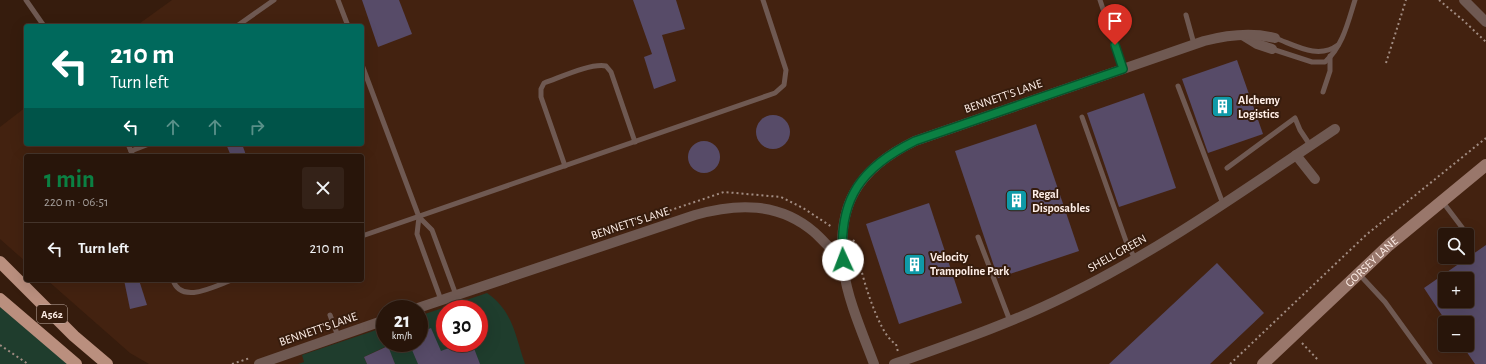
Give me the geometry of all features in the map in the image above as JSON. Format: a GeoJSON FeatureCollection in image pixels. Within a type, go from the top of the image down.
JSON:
{"type":"FeatureCollection","features":[{"type":"Feature","properties":{"kind":"main road","name":"A562"},"geometry":{"type":"LineString","coordinates":[[0,262],[74,336],[107,364]]}},
{"type":"Feature","properties":{"kind":"main road","name":"A562"},"geometry":{"type":"LineString","coordinates":[[0,299],[76,364]]}},
{"type":"Feature","properties":{"kind":"street"},"geometry":{"type":"LineString","coordinates":[[1464,0],[1486,22]]}},
{"type":"Feature","properties":{"kind":"street","name":"BENNETT'S LANE"},"geometry":{"type":"LineString","coordinates":[[874,364],[846,283],[843,260],[843,228],[851,197],[865,175],[886,156],[915,141],[1194,44],[1215,38],[1260,34],[1275,38]]}},
{"type":"Feature","properties":{"kind":"street"},"geometry":{"type":"LineString","coordinates":[[1244,36],[1257,44],[1272,49]]}},
{"type":"Feature","properties":{"kind":"street","name":"SHELL GREEN"},"geometry":{"type":"LineString","coordinates":[[894,364],[1010,321],[1068,295],[1134,259],[1223,204],[1335,129]]}},
{"type":"Feature","properties":{"kind":"street"},"geometry":{"type":"LineString","coordinates":[[1296,155],[1315,179]]}},
{"type":"Feature","properties":{"kind":"street","name":"GORSEY LANE"},"geometry":{"type":"LineString","coordinates":[[1263,364],[1389,245],[1486,165]]}},
{"type":"Feature","properties":{"kind":"street","name":"BENNETT'S LANE"},"geometry":{"type":"LineString","coordinates":[[441,300],[695,215],[730,207],[768,208],[794,218],[813,232],[843,260]]}},
{"type":"Feature","properties":{"kind":"street","name":"BENNETT'S LANE"},"geometry":{"type":"LineString","coordinates":[[259,364],[376,323]]}},
{"type":"Feature","properties":{"kind":"lane"},"geometry":{"type":"LineString","coordinates":[[26,0],[43,24]]}},
{"type":"Feature","properties":{"kind":"lane"},"geometry":{"type":"LineString","coordinates":[[240,24],[274,0]]}},
{"type":"Feature","properties":{"kind":"lane"},"geometry":{"type":"LineString","coordinates":[[338,0],[347,24]]}},
{"type":"Feature","properties":{"kind":"lane"},"geometry":{"type":"LineString","coordinates":[[364,235],[775,93],[784,85],[786,70],[762,0]]}},
{"type":"Feature","properties":{"kind":"lane"},"geometry":{"type":"LineString","coordinates":[[1100,0],[1123,69]]}},
{"type":"Feature","properties":{"kind":"lane"},"geometry":{"type":"LineString","coordinates":[[1272,49],[1320,63],[1325,62],[1340,43],[1355,0]]}},
{"type":"Feature","properties":{"kind":"lane"},"geometry":{"type":"LineString","coordinates":[[1186,15],[1194,44]]}},
{"type":"Feature","properties":{"kind":"lane","name":"BENNETT'S LANE"},"geometry":{"type":"LineString","coordinates":[[1275,38],[1317,52],[1328,51]]}},
{"type":"Feature","properties":{"kind":"lane"},"geometry":{"type":"LineString","coordinates":[[1323,92],[1330,71],[1330,57],[1328,51],[1340,43]]}},
{"type":"Feature","properties":{"kind":"lane"},"geometry":{"type":"LineString","coordinates":[[564,166],[541,97],[541,89],[544,83],[577,71],[600,65],[606,66],[611,72],[635,142]]}},
{"type":"Feature","properties":{"kind":"lane"},"geometry":{"type":"LineString","coordinates":[[364,70],[419,217],[432,230],[456,294]]}},
{"type":"Feature","properties":{"kind":"lane"},"geometry":{"type":"LineString","coordinates":[[1178,86],[1223,204]]}},
{"type":"Feature","properties":{"kind":"lane"},"geometry":{"type":"LineString","coordinates":[[1082,118],[1126,241],[1134,259]]}},
{"type":"Feature","properties":{"kind":"lane"},"geometry":{"type":"LineString","coordinates":[[1227,168],[1295,118],[1300,130],[1310,145]]}},
{"type":"Feature","properties":{"kind":"lane"},"geometry":{"type":"LineString","coordinates":[[132,153],[145,146]]}},
{"type":"Feature","properties":{"kind":"lane"},"geometry":{"type":"LineString","coordinates":[[1442,201],[1462,228]]}},
{"type":"Feature","properties":{"kind":"lane"},"geometry":{"type":"LineString","coordinates":[[419,217],[417,234],[441,300]]}},
{"type":"Feature","properties":{"kind":"lane"},"geometry":{"type":"LineString","coordinates":[[978,237],[1010,321]]}},
{"type":"Feature","properties":{"kind":"lane"},"geometry":{"type":"LineString","coordinates":[[1359,274],[1385,302],[1430,364]]}},
{"type":"Feature","properties":{"kind":"lane"},"geometry":{"type":"LineString","coordinates":[[174,282],[182,292],[192,294],[226,282]]}},
{"type":"Feature","properties":{"kind":"lane"},"geometry":{"type":"LineString","coordinates":[[330,315],[338,336]]}},
{"type":"Feature","properties":{"kind":"path"},"geometry":{"type":"LineString","coordinates":[[1386,63],[1406,0]]}},
{"type":"Feature","properties":{"kind":"path"},"geometry":{"type":"LineString","coordinates":[[1438,0],[1464,21],[1486,42]]}},
{"type":"Feature","properties":{"kind":"path"},"geometry":{"type":"LineString","coordinates":[[1230,364],[1366,235],[1486,138]]}},
{"type":"Feature","properties":{"kind":"path"},"geometry":{"type":"LineString","coordinates":[[856,242],[862,275],[876,313],[888,338],[896,344]]}},
{"type":"Feature","properties":{"kind":"path"},"geometry":{"type":"LineString","coordinates":[[1294,334],[1319,361]]}},
{"type":"Feature","properties":{"kind":"path"},"geometry":{"type":"LineString","coordinates":[[0,345],[28,364]]}},
{"type":"Feature","properties":{"kind":"shaded area"},"geometry":{"type":"Polygon","coordinates":[[[172,0],[1486,0],[1486,364],[149,364],[130,353],[49,282],[364,282],[364,154],[24,154],[24,260],[0,239],[0,127],[24,109],[24,146],[364,146],[364,24],[139,24],[172,0]]]}},
{"type":"Feature","properties":{"kind":"green space"},"geometry":{"type":"Polygon","coordinates":[[[487,293],[496,300],[508,316],[525,364],[395,364],[390,352],[428,352],[428,313],[436,310],[436,352],[488,352],[488,300],[466,300],[487,293]]]}},
{"type":"Feature","properties":{"kind":"green space"},"geometry":{"type":"Polygon","coordinates":[[[0,306],[72,364],[0,364],[0,306]]]}},
{"type":"Feature","properties":{"kind":"green space"},"geometry":{"type":"Polygon","coordinates":[[[376,330],[376,351],[364,357],[367,364],[298,364],[304,362],[302,355],[376,330]]]}},
{"type":"Feature","properties":{"kind":"building"},"geometry":{"type":"Polygon","coordinates":[[[362,0],[399,0],[412,34],[378,47],[362,0]]]}},
{"type":"Feature","properties":{"kind":"building"},"geometry":{"type":"Polygon","coordinates":[[[633,0],[676,0],[685,29],[662,35],[676,81],[654,89],[644,57],[652,54],[633,0]]]}},
{"type":"Feature","properties":{"kind":"building","name":"Alchemy Logistics"},"geometry":{"type":"Polygon","coordinates":[[[1237,60],[1263,134],[1208,153],[1182,79],[1237,60]]]}},
{"type":"Feature","properties":{"kind":"building"},"geometry":{"type":"Polygon","coordinates":[[[1144,93],[1176,188],[1119,207],[1087,113],[1144,93]]]}},
{"type":"Feature","properties":{"kind":"building"},"geometry":{"type":"Polygon","coordinates":[[[773,115],[785,120],[790,132],[785,144],[773,149],[761,144],[756,132],[761,120],[773,115]]]}},
{"type":"Feature","properties":{"kind":"building","name":"Regal Disposables"},"geometry":{"type":"Polygon","coordinates":[[[1036,124],[1079,251],[998,278],[955,151],[1036,124]]]}},
{"type":"Feature","properties":{"kind":"building"},"geometry":{"type":"Polygon","coordinates":[[[701,141],[707,141],[716,145],[720,157],[716,169],[707,173],[701,173],[692,169],[688,160],[688,154],[692,145],[701,141]]]}},
{"type":"Feature","properties":{"kind":"building"},"geometry":{"type":"Polygon","coordinates":[[[227,146],[243,146],[246,154],[230,154],[227,146]]]}},
{"type":"Feature","properties":{"kind":"building","name":"Velocity Trampoline Park"},"geometry":{"type":"Polygon","coordinates":[[[929,203],[962,303],[899,324],[866,224],[929,203]]]}},
{"type":"Feature","properties":{"kind":"building"},"geometry":{"type":"Polygon","coordinates":[[[1486,245],[1486,364],[1475,364],[1467,352],[1474,352],[1474,316],[1442,316],[1424,288],[1438,278],[1438,308],[1474,308],[1474,272],[1447,272],[1459,264],[1474,264],[1474,253],[1486,245]]]}},
{"type":"Feature","properties":{"kind":"building"},"geometry":{"type":"Polygon","coordinates":[[[1217,263],[1264,313],[1210,364],[1109,364],[1217,263]]]}},
{"type":"Feature","properties":{"kind":"building"},"geometry":{"type":"Polygon","coordinates":[[[124,282],[140,282],[147,305],[130,309],[124,282]]]}},
{"type":"Feature","properties":{"kind":"building"},"geometry":{"type":"Polygon","coordinates":[[[431,328],[436,340],[436,352],[475,352],[480,364],[418,364],[413,352],[428,352],[428,329],[431,328]]]}},
{"type":"Feature","properties":{"kind":"building"},"geometry":{"type":"Polygon","coordinates":[[[376,352],[390,352],[395,364],[367,364],[364,357],[376,352]]]}},
{"type":"Feature","properties":{"kind":"place","name":"Alchemy Logistics"},"geometry":{"type":"Point","coordinates":[1223,107]}},
{"type":"Feature","properties":{"kind":"place","name":"Regal Disposables"},"geometry":{"type":"Point","coordinates":[1017,201]}},
{"type":"Feature","properties":{"kind":"place","name":"Velocity Trampoline Park"},"geometry":{"type":"Point","coordinates":[914,264]}},
{"type":"Feature","properties":{"kind":"route"},"geometry":{"type":"LineString","coordinates":[[843,260],[842,234],[847,208],[851,197],[865,175],[886,156],[915,141],[1123,69],[1115,45]]}}]}
